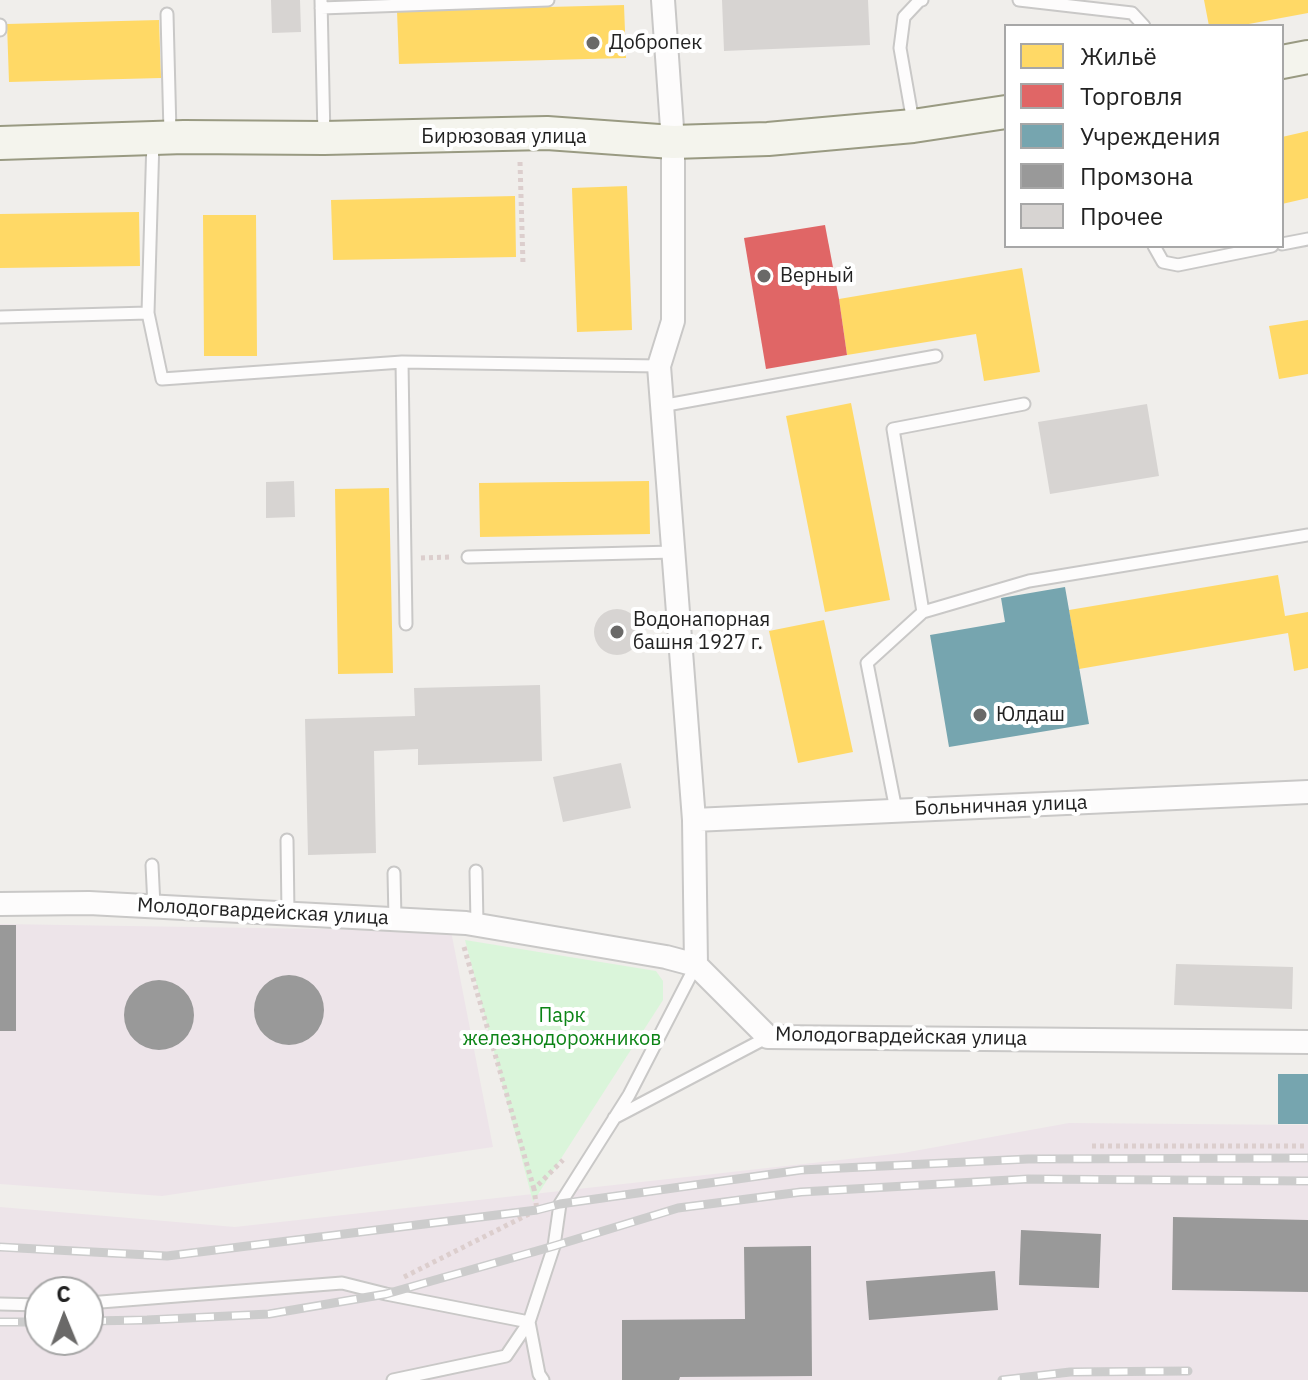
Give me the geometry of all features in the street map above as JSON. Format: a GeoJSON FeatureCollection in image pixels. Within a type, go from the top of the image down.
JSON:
{"type":"FeatureCollection","features":[{"type":"Feature","properties":{"kind":"main road"},"geometry":{"type":"LineString","coordinates":[[1284,62],[1308,57]]}},
{"type":"Feature","properties":{"kind":"main road","name":"Бирюзовая улица"},"geometry":{"type":"LineString","coordinates":[[0,143],[547,133],[673,142],[768,139],[913,126],[1004,112]]}},
{"type":"Feature","properties":{"kind":"street"},"geometry":{"type":"LineString","coordinates":[[663,0],[673,142],[673,321],[659,366],[694,820],[696,965]]}},
{"type":"Feature","properties":{"kind":"street","name":"Больничная улица"},"geometry":{"type":"LineString","coordinates":[[694,820],[1308,792]]}},
{"type":"Feature","properties":{"kind":"street","name":"Молодогвардейская улица"},"geometry":{"type":"LineString","coordinates":[[0,904],[89,903],[467,924],[666,957],[696,965],[768,1037],[1308,1042]]}},
{"type":"Feature","properties":{"kind":"lane"},"geometry":{"type":"LineString","coordinates":[[324,138],[321,4],[548,0]]}},
{"type":"Feature","properties":{"kind":"lane"},"geometry":{"type":"LineString","coordinates":[[913,126],[900,48],[904,17],[922,0]]}},
{"type":"Feature","properties":{"kind":"lane"},"geometry":{"type":"LineString","coordinates":[[1019,0],[1132,13],[1142,24]]}},
{"type":"Feature","properties":{"kind":"lane"},"geometry":{"type":"LineString","coordinates":[[167,14],[162,138],[148,313],[162,379],[402,362],[659,366]]}},
{"type":"Feature","properties":{"kind":"lane"},"geometry":{"type":"LineString","coordinates":[[1284,244],[1308,239]]}},
{"type":"Feature","properties":{"kind":"lane"},"geometry":{"type":"LineString","coordinates":[[1155,248],[1163,262],[1178,265],[1262,248]]}},
{"type":"Feature","properties":{"kind":"lane"},"geometry":{"type":"LineString","coordinates":[[0,317],[148,313]]}},
{"type":"Feature","properties":{"kind":"lane"},"geometry":{"type":"LineString","coordinates":[[661,406],[936,356]]}},
{"type":"Feature","properties":{"kind":"lane"},"geometry":{"type":"LineString","coordinates":[[402,362],[406,624]]}},
{"type":"Feature","properties":{"kind":"lane"},"geometry":{"type":"LineString","coordinates":[[923,612],[893,429],[1024,404]]}},
{"type":"Feature","properties":{"kind":"lane"},"geometry":{"type":"LineString","coordinates":[[896,810],[867,663],[923,612],[1029,581],[1308,535]]}},
{"type":"Feature","properties":{"kind":"lane"},"geometry":{"type":"LineString","coordinates":[[468,557],[674,552]]}},
{"type":"Feature","properties":{"kind":"lane"},"geometry":{"type":"LineString","coordinates":[[287,840],[288,913]]}},
{"type":"Feature","properties":{"kind":"lane"},"geometry":{"type":"LineString","coordinates":[[152,865],[154,906]]}},
{"type":"Feature","properties":{"kind":"lane"},"geometry":{"type":"LineString","coordinates":[[467,924],[476,871]]}},
{"type":"Feature","properties":{"kind":"lane"},"geometry":{"type":"LineString","coordinates":[[394,873],[395,919]]}},
{"type":"Feature","properties":{"kind":"lane"},"geometry":{"type":"LineString","coordinates":[[393,1380],[506,1356],[529,1322],[554,1246],[560,1204],[629,1095],[696,965]]}},
{"type":"Feature","properties":{"kind":"lane"},"geometry":{"type":"LineString","coordinates":[[614,1118],[768,1037]]}},
{"type":"Feature","properties":{"kind":"lane"},"geometry":{"type":"LineString","coordinates":[[104,1302],[342,1283],[529,1322]]}},
{"type":"Feature","properties":{"kind":"lane"},"geometry":{"type":"LineString","coordinates":[[0,1304],[24,1305]]}},
{"type":"Feature","properties":{"kind":"lane"},"geometry":{"type":"LineString","coordinates":[[529,1322],[539,1374],[543,1380]]}},
{"type":"Feature","properties":{"kind":"path"},"geometry":{"type":"LineString","coordinates":[[520,134],[523,264]]}},
{"type":"Feature","properties":{"kind":"path"},"geometry":{"type":"LineString","coordinates":[[405,558],[468,557]]}},
{"type":"Feature","properties":{"kind":"path"},"geometry":{"type":"LineString","coordinates":[[376,1292],[537,1210],[467,924]]}},
{"type":"Feature","properties":{"kind":"path"},"geometry":{"type":"LineString","coordinates":[[1092,1146],[1308,1146]]}},
{"type":"Feature","properties":{"kind":"path"},"geometry":{"type":"LineString","coordinates":[[534,1189],[565,1158]]}},
{"type":"Feature","properties":{"kind":"shaded area"},"geometry":{"type":"Polygon","coordinates":[[[0,924],[451,931],[493,1147],[162,1196],[0,1184],[0,924]]]}},
{"type":"Feature","properties":{"kind":"shaded area"},"geometry":{"type":"Polygon","coordinates":[[[1069,1123],[1308,1125],[1308,1380],[0,1380],[0,1207],[235,1227],[903,1153],[1069,1123]]]}},
{"type":"Feature","properties":{"kind":"green space","name":"Парк железнодорожников"},"geometry":{"type":"Polygon","coordinates":[[[465,940],[656,971],[663,981],[663,1000],[533,1202],[465,940]]]}},
{"type":"Feature","properties":{"kind":"building: Жильё"},"geometry":{"type":"Polygon","coordinates":[[[1204,0],[1308,0],[1308,13],[1249,24],[1209,24],[1204,0]]]}},
{"type":"Feature","properties":{"kind":"building: Жильё"},"geometry":{"type":"Polygon","coordinates":[[[624,5],[626,58],[399,64],[397,11],[624,5]]]}},
{"type":"Feature","properties":{"kind":"building: Жильё"},"geometry":{"type":"Polygon","coordinates":[[[159,20],[161,78],[9,82],[7,24],[159,20]]]}},
{"type":"Feature","properties":{"kind":"building: Жильё"},"geometry":{"type":"Polygon","coordinates":[[[1308,131],[1308,198],[1284,204],[1284,137],[1308,131]]]}},
{"type":"Feature","properties":{"kind":"building: Жильё"},"geometry":{"type":"Polygon","coordinates":[[[627,186],[632,330],[577,332],[572,188],[627,186]]]}},
{"type":"Feature","properties":{"kind":"building: Жильё"},"geometry":{"type":"Polygon","coordinates":[[[515,196],[516,257],[333,260],[331,200],[515,196]]]}},
{"type":"Feature","properties":{"kind":"building: Жильё"},"geometry":{"type":"Polygon","coordinates":[[[139,212],[140,266],[0,268],[0,214],[139,212]]]}},
{"type":"Feature","properties":{"kind":"building: Жильё"},"geometry":{"type":"Polygon","coordinates":[[[203,215],[256,215],[257,356],[204,356],[203,215]]]}},
{"type":"Feature","properties":{"kind":"building: Жильё"},"geometry":{"type":"Polygon","coordinates":[[[1022,268],[1040,372],[984,381],[976,334],[847,355],[839,299],[1022,268]]]}},
{"type":"Feature","properties":{"kind":"building: Жильё"},"geometry":{"type":"Polygon","coordinates":[[[1308,320],[1308,374],[1279,379],[1269,326],[1308,320]]]}},
{"type":"Feature","properties":{"kind":"building: Жильё"},"geometry":{"type":"Polygon","coordinates":[[[851,403],[890,600],[825,612],[786,416],[851,403]]]}},
{"type":"Feature","properties":{"kind":"building: Жильё"},"geometry":{"type":"Polygon","coordinates":[[[649,481],[650,534],[480,537],[479,483],[649,481]]]}},
{"type":"Feature","properties":{"kind":"building: Жильё"},"geometry":{"type":"Polygon","coordinates":[[[389,488],[393,673],[338,674],[335,489],[389,488]]]}},
{"type":"Feature","properties":{"kind":"building: Жильё"},"geometry":{"type":"Polygon","coordinates":[[[1278,575],[1285,616],[1308,612],[1308,668],[1294,671],[1288,633],[1079,669],[1069,610],[1278,575]]]}},
{"type":"Feature","properties":{"kind":"building: Жильё"},"geometry":{"type":"Polygon","coordinates":[[[824,620],[853,752],[798,763],[769,631],[824,620]]]}},
{"type":"Feature","properties":{"kind":"building: Торговля"},"geometry":{"type":"Polygon","coordinates":[[[825,225],[847,355],[766,369],[744,238],[825,225]]]}},
{"type":"Feature","properties":{"kind":"building: Учреждения"},"geometry":{"type":"Polygon","coordinates":[[[1065,587],[1089,724],[949,747],[930,635],[1005,622],[1001,598],[1065,587]]]}},
{"type":"Feature","properties":{"kind":"building: Учреждения"},"geometry":{"type":"Polygon","coordinates":[[[1278,1074],[1308,1074],[1308,1124],[1278,1124],[1278,1074]]]}},
{"type":"Feature","properties":{"kind":"building: Промзона"},"geometry":{"type":"Polygon","coordinates":[[[0,925],[16,925],[16,1031],[0,1031],[0,925]]]}},
{"type":"Feature","properties":{"kind":"building: Промзона"},"geometry":{"type":"Polygon","coordinates":[[[296,975],[318,990],[324,1010],[322,1024],[314,1035],[303,1043],[282,1045],[264,1035],[256,1024],[254,1003],[264,985],[275,977],[296,975]]]}},
{"type":"Feature","properties":{"kind":"building: Промзона"},"geometry":{"type":"Polygon","coordinates":[[[166,980],[188,995],[194,1015],[192,1029],[184,1040],[173,1048],[152,1050],[134,1040],[126,1029],[124,1008],[134,990],[145,982],[166,980]]]}},
{"type":"Feature","properties":{"kind":"building: Промзона"},"geometry":{"type":"Polygon","coordinates":[[[1173,1217],[1308,1220],[1308,1292],[1172,1290],[1173,1217]]]}},
{"type":"Feature","properties":{"kind":"building: Промзона"},"geometry":{"type":"Polygon","coordinates":[[[1021,1230],[1101,1234],[1099,1288],[1019,1285],[1021,1230]]]}},
{"type":"Feature","properties":{"kind":"building: Промзона"},"geometry":{"type":"Polygon","coordinates":[[[811,1246],[812,1376],[622,1380],[622,1320],[745,1319],[744,1247],[811,1246]]]}},
{"type":"Feature","properties":{"kind":"building: Промзона"},"geometry":{"type":"Polygon","coordinates":[[[995,1271],[998,1310],[869,1320],[866,1281],[995,1271]]]}},
{"type":"Feature","properties":{"kind":"building: Прочее"},"geometry":{"type":"Polygon","coordinates":[[[271,0],[300,0],[301,32],[272,33],[271,0]]]}},
{"type":"Feature","properties":{"kind":"building: Прочее"},"geometry":{"type":"Polygon","coordinates":[[[722,0],[868,0],[870,45],[724,51],[722,0]]]}},
{"type":"Feature","properties":{"kind":"building: Прочее"},"geometry":{"type":"Polygon","coordinates":[[[1147,404],[1159,476],[1050,494],[1038,422],[1147,404]]]}},
{"type":"Feature","properties":{"kind":"building: Прочее"},"geometry":{"type":"Polygon","coordinates":[[[294,481],[295,517],[266,518],[266,482],[294,481]]]}},
{"type":"Feature","properties":{"kind":"building: Прочее","name":"Водонапорная башня 1927 г."},"geometry":{"type":"Polygon","coordinates":[[[617,609],[634,615],[640,632],[634,649],[617,655],[600,649],[594,632],[600,615],[617,609]]]}},
{"type":"Feature","properties":{"kind":"building: Прочее"},"geometry":{"type":"Polygon","coordinates":[[[540,685],[542,761],[418,765],[418,749],[374,751],[376,853],[308,855],[305,719],[415,716],[414,688],[540,685]]]}},
{"type":"Feature","properties":{"kind":"building: Прочее"},"geometry":{"type":"Polygon","coordinates":[[[621,763],[631,808],[563,822],[553,777],[621,763]]]}},
{"type":"Feature","properties":{"kind":"building: Прочее"},"geometry":{"type":"Polygon","coordinates":[[[1176,964],[1293,967],[1292,1009],[1174,1005],[1176,964]]]}},
{"type":"Feature","properties":{"kind":"railway"},"geometry":{"type":"LineString","coordinates":[[0,1247],[167,1256],[537,1210],[560,1204],[801,1170],[1028,1159],[1308,1158]]}},
{"type":"Feature","properties":{"kind":"railway"},"geometry":{"type":"LineString","coordinates":[[104,1321],[269,1314],[386,1294],[678,1208],[801,1192],[1028,1179],[1308,1181]]}},
{"type":"Feature","properties":{"kind":"railway"},"geometry":{"type":"LineString","coordinates":[[0,1322],[24,1322]]}},
{"type":"Feature","properties":{"kind":"railway"},"geometry":{"type":"LineString","coordinates":[[1002,1380],[1070,1372],[1188,1371]]}},
{"type":"Feature","properties":{"kind":"place","name":"Добропек"},"geometry":{"type":"Point","coordinates":[593,43]}},
{"type":"Feature","properties":{"kind":"place","name":"Верный"},"geometry":{"type":"Point","coordinates":[764,276]}},
{"type":"Feature","properties":{"kind":"place","name":"Водонапорная башня 1927 г."},"geometry":{"type":"Point","coordinates":[617,632]}},
{"type":"Feature","properties":{"kind":"place","name":"Юлдаш"},"geometry":{"type":"Point","coordinates":[980,715]}}]}
